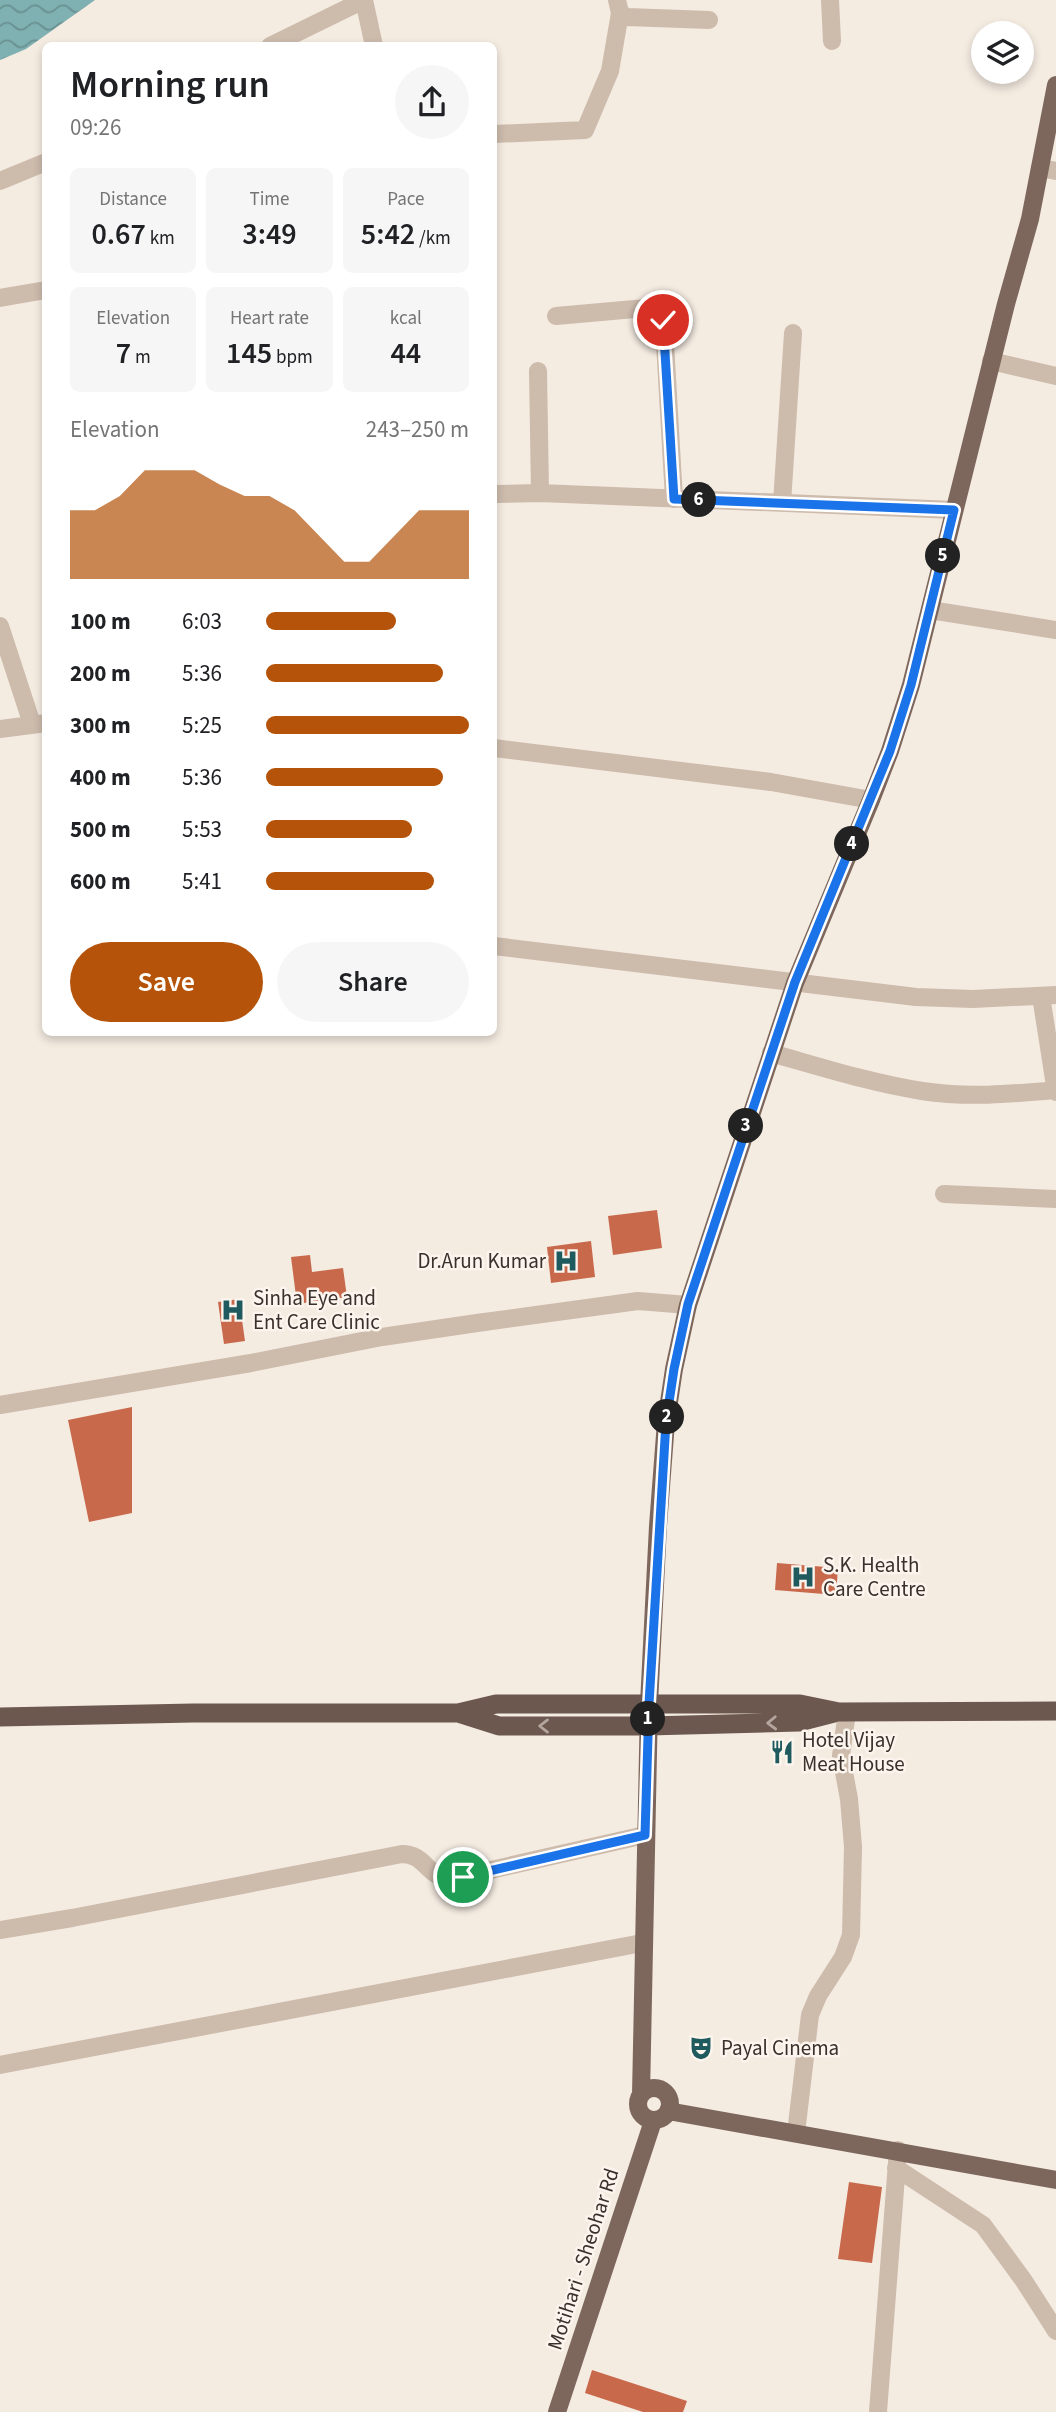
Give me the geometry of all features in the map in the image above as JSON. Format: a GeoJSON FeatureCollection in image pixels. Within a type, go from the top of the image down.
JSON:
{"type":"FeatureCollection","features":[{"type":"Feature","properties":{"kind":"highway"},"geometry":{"type":"LineString","coordinates":[[0,1717],[193,1713],[458,1713],[496,1704],[800,1704],[843,1712],[1056,1711]]}},
{"type":"Feature","properties":{"kind":"highway"},"geometry":{"type":"LineString","coordinates":[[458,1713],[499,1726],[648,1726],[799,1722],[843,1712]]}},
{"type":"Feature","properties":{"kind":"main road"},"geometry":{"type":"LineString","coordinates":[[1056,85],[1048,170],[1030,219],[991,361],[930,610],[898,724],[871,800],[795,982],[688,1304],[674,1369],[666,1422],[649,1704],[640,2095],[637,2103],[645,2118],[661,2116],[796,2133],[897,2159],[1056,2180]]}},
{"type":"Feature","properties":{"kind":"main road"},"geometry":{"type":"LineString","coordinates":[[640,2095],[648,2089],[657,2088],[665,2093],[670,2102],[661,2116]]}},
{"type":"Feature","properties":{"kind":"main road","name":"Motihari - Sheohar Rd"},"geometry":{"type":"LineString","coordinates":[[557,2412],[661,2116]]}},
{"type":"Feature","properties":{"kind":"street"},"geometry":{"type":"LineString","coordinates":[[278,42],[364,0],[373,42]]}},
{"type":"Feature","properties":{"kind":"street"},"geometry":{"type":"LineString","coordinates":[[830,0],[832,41]]}},
{"type":"Feature","properties":{"kind":"street"},"geometry":{"type":"LineString","coordinates":[[497,134],[585,130],[610,71],[619,7],[636,19],[709,20]]}},
{"type":"Feature","properties":{"kind":"street"},"geometry":{"type":"LineString","coordinates":[[0,181],[42,164]]}},
{"type":"Feature","properties":{"kind":"street"},"geometry":{"type":"LineString","coordinates":[[0,298],[42,291]]}},
{"type":"Feature","properties":{"kind":"street"},"geometry":{"type":"LineString","coordinates":[[556,316],[646,309],[653,309],[661,314],[664,326],[674,499]]}},
{"type":"Feature","properties":{"kind":"street"},"geometry":{"type":"LineString","coordinates":[[782,503],[793,333]]}},
{"type":"Feature","properties":{"kind":"street"},"geometry":{"type":"LineString","coordinates":[[991,361],[1056,376]]}},
{"type":"Feature","properties":{"kind":"street"},"geometry":{"type":"LineString","coordinates":[[538,371],[540,493]]}},
{"type":"Feature","properties":{"kind":"street"},"geometry":{"type":"LineString","coordinates":[[497,494],[540,493],[954,510]]}},
{"type":"Feature","properties":{"kind":"street"},"geometry":{"type":"LineString","coordinates":[[930,610],[1056,630]]}},
{"type":"Feature","properties":{"kind":"street"},"geometry":{"type":"LineString","coordinates":[[0,626],[39,723],[0,729]]}},
{"type":"Feature","properties":{"kind":"street"},"geometry":{"type":"LineString","coordinates":[[497,748],[771,782],[871,800]]}},
{"type":"Feature","properties":{"kind":"street"},"geometry":{"type":"LineString","coordinates":[[497,946],[916,997],[972,999],[1049,996],[1056,1090],[968,1095],[923,1091],[771,1054]]}},
{"type":"Feature","properties":{"kind":"street"},"geometry":{"type":"LineString","coordinates":[[944,1194],[1056,1199]]}},
{"type":"Feature","properties":{"kind":"street"},"geometry":{"type":"LineString","coordinates":[[0,1405],[251,1363],[382,1337],[477,1323],[638,1301],[688,1304]]}},
{"type":"Feature","properties":{"kind":"street"},"geometry":{"type":"LineString","coordinates":[[796,2133],[810,2015],[818,1996],[843,1957],[851,1935],[853,1847],[849,1799],[841,1756],[843,1712]]}},
{"type":"Feature","properties":{"kind":"street"},"geometry":{"type":"LineString","coordinates":[[0,1930],[72,1919],[402,1854],[415,1855],[439,1877],[451,1879],[645,1835]]}},
{"type":"Feature","properties":{"kind":"street"},"geometry":{"type":"LineString","coordinates":[[0,2065],[642,1943]]}},
{"type":"Feature","properties":{"kind":"street"},"geometry":{"type":"LineString","coordinates":[[897,2159],[983,2225],[1056,2331]]}},
{"type":"Feature","properties":{"kind":"street"},"geometry":{"type":"LineString","coordinates":[[878,2412],[897,2159]]}},
{"type":"Feature","properties":{"kind":"water"},"geometry":{"type":"Polygon","coordinates":[[[0,0],[95,0],[26,49],[0,60],[0,0]]]}},
{"type":"Feature","properties":{"kind":"building"},"geometry":{"type":"Polygon","coordinates":[[[657,1210],[662,1248],[613,1255],[608,1216],[657,1210]]]}},
{"type":"Feature","properties":{"kind":"building"},"geometry":{"type":"Polygon","coordinates":[[[591,1241],[595,1277],[551,1283],[547,1247],[591,1241]]]}},
{"type":"Feature","properties":{"kind":"building"},"geometry":{"type":"Polygon","coordinates":[[[310,1255],[312,1272],[343,1268],[347,1297],[297,1304],[291,1257],[310,1255]]]}},
{"type":"Feature","properties":{"kind":"building"},"geometry":{"type":"Polygon","coordinates":[[[239,1299],[245,1341],[224,1344],[218,1302],[239,1299]]]}},
{"type":"Feature","properties":{"kind":"building"},"geometry":{"type":"Polygon","coordinates":[[[132,1407],[132,1513],[89,1522],[68,1420],[132,1407]]]}},
{"type":"Feature","properties":{"kind":"building"},"geometry":{"type":"Polygon","coordinates":[[[777,1563],[838,1568],[836,1595],[775,1590],[777,1563]]]}},
{"type":"Feature","properties":{"kind":"building"},"geometry":{"type":"Polygon","coordinates":[[[849,2182],[882,2187],[872,2263],[838,2259],[849,2182]]]}},
{"type":"Feature","properties":{"kind":"building"},"geometry":{"type":"Polygon","coordinates":[[[592,2370],[687,2401],[683,2412],[643,2412],[585,2393],[592,2370]]]}},
{"type":"Feature","properties":{"kind":"place","name":"Dr.Arun Kumar"},"geometry":{"type":"Point","coordinates":[566,1261]}},
{"type":"Feature","properties":{"kind":"place","name":"Sinha Eye and Ent Care Clinic"},"geometry":{"type":"Point","coordinates":[233,1310]}},
{"type":"Feature","properties":{"kind":"place","name":"S.K. Health Care Centre"},"geometry":{"type":"Point","coordinates":[803,1577]}},
{"type":"Feature","properties":{"kind":"place","name":"Hotel Vijay Meat House"},"geometry":{"type":"Point","coordinates":[782,1752]}},
{"type":"Feature","properties":{"kind":"place","name":"Payal Cinema"},"geometry":{"type":"Point","coordinates":[701,2048]}},
{"type":"Feature","properties":{"kind":"route"},"geometry":{"type":"LineString","coordinates":[[463,1877],[645,1835],[658,1526],[666,1422],[688,1304],[795,982],[890,751],[911,685],[954,510],[674,499],[663,320]]}}]}
